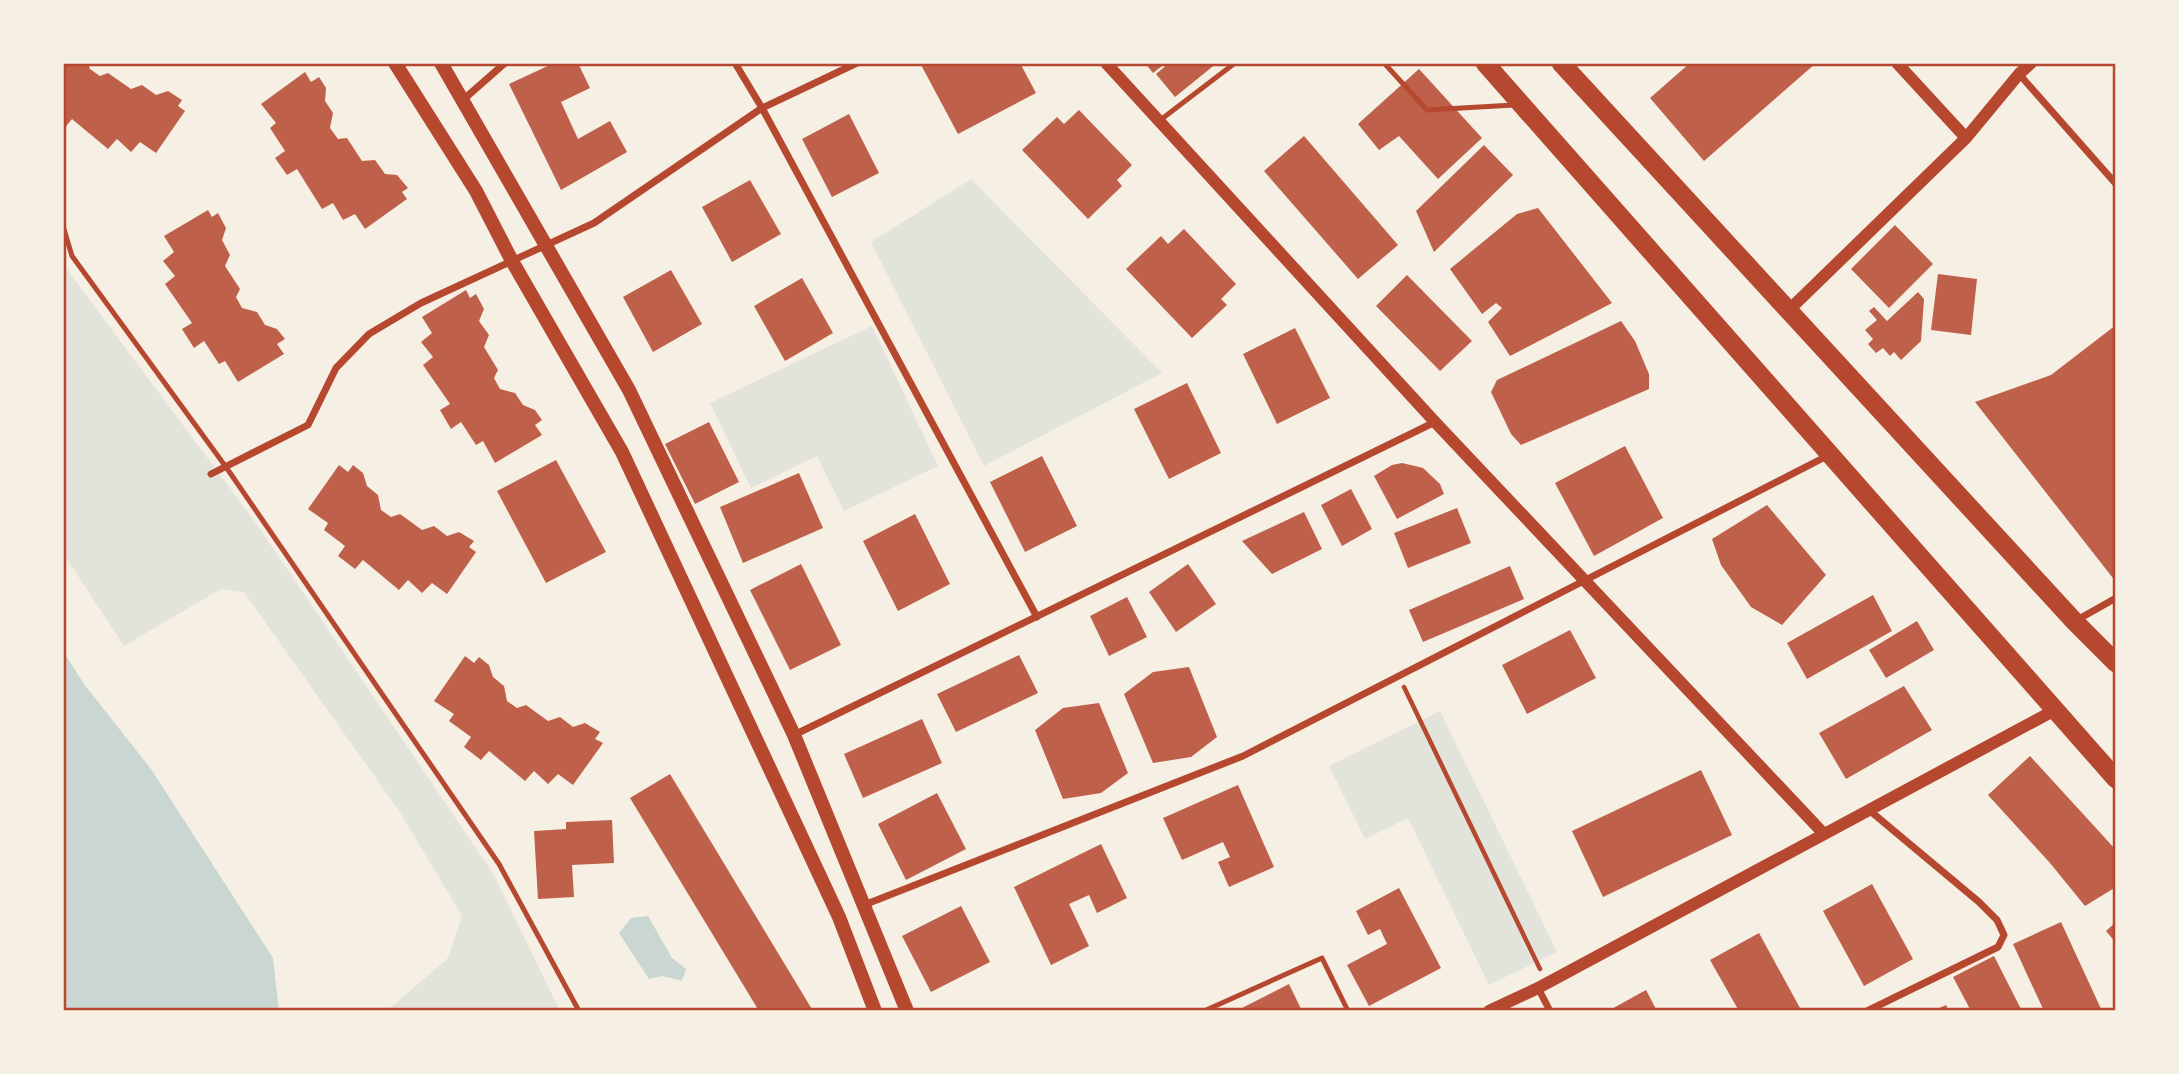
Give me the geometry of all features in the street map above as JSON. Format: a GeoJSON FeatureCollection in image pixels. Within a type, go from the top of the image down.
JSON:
{"type":"FeatureCollection","features":[{"type":"Feature","properties":{"kind":"highway"},"geometry":{"type":"LineString","coordinates":[[1485,63],[2116,779]]}},
{"type":"Feature","properties":{"kind":"highway"},"geometry":{"type":"LineString","coordinates":[[1561,63],[2075,622],[2116,663]]}},
{"type":"Feature","properties":{"kind":"main road"},"geometry":{"type":"LineString","coordinates":[[395,63],[476,191],[512,261],[622,452],[839,917],[875,1011]]}},
{"type":"Feature","properties":{"kind":"main road"},"geometry":{"type":"LineString","coordinates":[[441,63],[629,390],[794,735],[907,1011]]}},
{"type":"Feature","properties":{"kind":"street"},"geometry":{"type":"LineString","coordinates":[[464,99],[505,63]]}},
{"type":"Feature","properties":{"kind":"street"},"geometry":{"type":"LineString","coordinates":[[735,63],[762,108],[1037,617]]}},
{"type":"Feature","properties":{"kind":"street"},"geometry":{"type":"LineString","coordinates":[[211,474],[308,425],[336,369],[369,334],[421,303],[594,223],[762,108],[857,63]]}},
{"type":"Feature","properties":{"kind":"street"},"geometry":{"type":"LineString","coordinates":[[1106,63],[1435,422],[1824,834]]}},
{"type":"Feature","properties":{"kind":"street"},"geometry":{"type":"LineString","coordinates":[[1897,63],[1966,138]]}},
{"type":"Feature","properties":{"kind":"street"},"geometry":{"type":"LineString","coordinates":[[1789,310],[1966,138],[2024,67],[2116,184]]}},
{"type":"Feature","properties":{"kind":"street"},"geometry":{"type":"LineString","coordinates":[[794,735],[1435,422]]}},
{"type":"Feature","properties":{"kind":"street"},"geometry":{"type":"LineString","coordinates":[[863,905],[1243,756],[1830,455]]}},
{"type":"Feature","properties":{"kind":"street"},"geometry":{"type":"LineString","coordinates":[[2075,622],[2116,598]]}},
{"type":"Feature","properties":{"kind":"street"},"geometry":{"type":"LineString","coordinates":[[1489,1011],[2055,710]]}},
{"type":"Feature","properties":{"kind":"street"},"geometry":{"type":"LineString","coordinates":[[1867,1011],[1998,947],[2004,935],[1997,920],[1979,902],[1869,810]]}},
{"type":"Feature","properties":{"kind":"street"},"geometry":{"type":"LineString","coordinates":[[1542,985],[1550,1011]]}},
{"type":"Feature","properties":{"kind":"lane"},"geometry":{"type":"LineString","coordinates":[[1159,121],[1235,63]]}},
{"type":"Feature","properties":{"kind":"lane"},"geometry":{"type":"LineString","coordinates":[[1384,63],[1427,110],[1521,104]]}},
{"type":"Feature","properties":{"kind":"lane"},"geometry":{"type":"LineString","coordinates":[[63,226],[72,257],[226,467],[499,864],[579,1011]]}},
{"type":"Feature","properties":{"kind":"lane"},"geometry":{"type":"LineString","coordinates":[[1204,1011],[1322,958],[1348,1011]]}},
{"type":"Feature","properties":{"kind":"path"},"geometry":{"type":"LineString","coordinates":[[1399,677],[1542,985]]}},
{"type":"Feature","properties":{"kind":"shaded area"},"geometry":{"type":"Polygon","coordinates":[[[971,179],[1162,373],[984,466],[871,242],[971,179]]]}},
{"type":"Feature","properties":{"kind":"shaded area"},"geometry":{"type":"Polygon","coordinates":[[[63,258],[65,267],[256,523],[494,875],[560,1011],[387,1011],[448,958],[462,916],[399,811],[244,592],[221,589],[124,646],[63,553],[63,258]]]}},
{"type":"Feature","properties":{"kind":"shaded area"},"geometry":{"type":"Polygon","coordinates":[[[872,326],[938,466],[844,511],[817,456],[751,488],[710,403],[872,326]]]}},
{"type":"Feature","properties":{"kind":"shaded area"},"geometry":{"type":"Polygon","coordinates":[[[63,651],[84,684],[151,769],[273,958],[279,1011],[63,1011],[63,651]]]}},
{"type":"Feature","properties":{"kind":"shaded area"},"geometry":{"type":"Polygon","coordinates":[[[1440,711],[1557,952],[1489,985],[1408,818],[1365,839],[1329,766],[1440,711]]]}},
{"type":"Feature","properties":{"kind":"shaded area"},"geometry":{"type":"Polygon","coordinates":[[[648,916],[672,958],[686,969],[682,981],[662,976],[649,979],[619,933],[631,918],[648,916]]]}},
{"type":"Feature","properties":{"kind":"building"},"geometry":{"type":"Polygon","coordinates":[[[63,63],[88,63],[90,69],[100,76],[108,73],[131,89],[142,85],[156,95],[168,91],[182,100],[178,106],[185,111],[156,153],[140,142],[131,152],[117,139],[108,149],[72,119],[63,130],[63,63]]]}},
{"type":"Feature","properties":{"kind":"building"},"geometry":{"type":"Polygon","coordinates":[[[554,63],[578,63],[590,88],[561,102],[578,139],[610,121],[627,152],[561,190],[509,84],[554,63]]]}},
{"type":"Feature","properties":{"kind":"building"},"geometry":{"type":"Polygon","coordinates":[[[920,63],[1020,63],[1036,93],[958,134],[920,63]]]}},
{"type":"Feature","properties":{"kind":"building"},"geometry":{"type":"Polygon","coordinates":[[[1145,63],[1166,63],[1153,73],[1145,63]]]}},
{"type":"Feature","properties":{"kind":"building"},"geometry":{"type":"Polygon","coordinates":[[[1169,63],[1217,63],[1175,97],[1156,74],[1169,63]]]}},
{"type":"Feature","properties":{"kind":"building"},"geometry":{"type":"Polygon","coordinates":[[[1690,63],[1816,63],[1704,161],[1650,98],[1690,63]]]}},
{"type":"Feature","properties":{"kind":"building"},"geometry":{"type":"Polygon","coordinates":[[[1419,69],[1482,138],[1438,179],[1399,136],[1379,150],[1358,124],[1419,69]]]}},
{"type":"Feature","properties":{"kind":"building"},"geometry":{"type":"Polygon","coordinates":[[[305,72],[311,82],[319,77],[326,88],[325,101],[333,113],[330,128],[338,139],[347,138],[362,161],[375,160],[385,174],[397,175],[408,188],[402,192],[407,199],[365,229],[355,214],[343,220],[333,203],[322,209],[297,169],[287,175],[275,158],[285,151],[270,128],[276,123],[261,104],[305,72]]]}},
{"type":"Feature","properties":{"kind":"building"},"geometry":{"type":"Polygon","coordinates":[[[1079,110],[1132,165],[1117,180],[1122,186],[1088,219],[1022,150],[1057,117],[1064,124],[1079,110]]]}},
{"type":"Feature","properties":{"kind":"building"},"geometry":{"type":"Polygon","coordinates":[[[849,114],[879,173],[832,197],[802,139],[849,114]]]}},
{"type":"Feature","properties":{"kind":"building"},"geometry":{"type":"Polygon","coordinates":[[[1304,136],[1398,245],[1358,279],[1264,171],[1304,136]]]}},
{"type":"Feature","properties":{"kind":"building"},"geometry":{"type":"Polygon","coordinates":[[[1484,145],[1513,175],[1434,252],[1416,211],[1484,145]]]}},
{"type":"Feature","properties":{"kind":"building"},"geometry":{"type":"Polygon","coordinates":[[[750,180],[781,234],[732,262],[702,207],[750,180]]]}},
{"type":"Feature","properties":{"kind":"building"},"geometry":{"type":"Polygon","coordinates":[[[1538,208],[1612,303],[1510,356],[1488,322],[1502,308],[1496,303],[1482,314],[1450,269],[1517,214],[1538,208]]]}},
{"type":"Feature","properties":{"kind":"building"},"geometry":{"type":"Polygon","coordinates":[[[208,210],[212,217],[218,213],[226,228],[222,240],[230,255],[225,266],[240,289],[236,297],[242,308],[257,312],[265,325],[277,329],[285,339],[277,344],[284,354],[238,382],[225,361],[219,364],[204,341],[194,348],[182,329],[192,323],[165,284],[175,276],[163,261],[174,252],[164,236],[208,210]]]}},
{"type":"Feature","properties":{"kind":"building"},"geometry":{"type":"Polygon","coordinates":[[[1895,225],[1933,264],[1889,308],[1851,269],[1895,225]]]}},
{"type":"Feature","properties":{"kind":"building"},"geometry":{"type":"Polygon","coordinates":[[[1184,229],[1236,284],[1221,299],[1227,305],[1192,338],[1126,269],[1161,236],[1168,244],[1184,229]]]}},
{"type":"Feature","properties":{"kind":"building"},"geometry":{"type":"Polygon","coordinates":[[[671,270],[702,324],[653,352],[623,297],[671,270]]]}},
{"type":"Feature","properties":{"kind":"building"},"geometry":{"type":"Polygon","coordinates":[[[1938,274],[1977,279],[1971,335],[1931,330],[1938,274]]]}},
{"type":"Feature","properties":{"kind":"building"},"geometry":{"type":"Polygon","coordinates":[[[1407,275],[1472,341],[1440,371],[1376,306],[1407,275]]]}},
{"type":"Feature","properties":{"kind":"building"},"geometry":{"type":"Polygon","coordinates":[[[802,278],[833,333],[785,361],[754,306],[802,278]]]}},
{"type":"Feature","properties":{"kind":"building"},"geometry":{"type":"Polygon","coordinates":[[[466,290],[470,298],[476,294],[484,309],[479,321],[489,335],[484,347],[498,370],[494,378],[500,389],[515,393],[523,405],[535,410],[542,420],[535,425],[542,435],[495,463],[483,441],[476,445],[461,422],[451,429],[440,410],[450,404],[423,365],[433,357],[421,342],[432,333],[422,317],[466,290]]]}},
{"type":"Feature","properties":{"kind":"building"},"geometry":{"type":"Polygon","coordinates":[[[1918,292],[1924,299],[1921,341],[1901,360],[1894,352],[1890,356],[1883,348],[1876,353],[1868,344],[1873,339],[1865,330],[1877,320],[1869,311],[1874,307],[1887,321],[1918,292]]]}},
{"type":"Feature","properties":{"kind":"building"},"geometry":{"type":"Polygon","coordinates":[[[1621,321],[1635,341],[1649,374],[1649,389],[1521,445],[1511,434],[1491,392],[1497,380],[1621,321]]]}},
{"type":"Feature","properties":{"kind":"building"},"geometry":{"type":"Polygon","coordinates":[[[2116,325],[2116,582],[1975,402],[2051,375],[2116,325]]]}},
{"type":"Feature","properties":{"kind":"building"},"geometry":{"type":"Polygon","coordinates":[[[1295,328],[1330,398],[1277,424],[1243,354],[1295,328]]]}},
{"type":"Feature","properties":{"kind":"building"},"geometry":{"type":"Polygon","coordinates":[[[1187,383],[1221,453],[1169,479],[1134,409],[1187,383]]]}},
{"type":"Feature","properties":{"kind":"building"},"geometry":{"type":"Polygon","coordinates":[[[709,422],[739,482],[695,504],[665,444],[709,422]]]}},
{"type":"Feature","properties":{"kind":"building"},"geometry":{"type":"Polygon","coordinates":[[[1625,446],[1663,518],[1594,556],[1555,483],[1625,446]]]}},
{"type":"Feature","properties":{"kind":"building"},"geometry":{"type":"Polygon","coordinates":[[[1042,456],[1077,526],[1025,552],[990,482],[1042,456]]]}},
{"type":"Feature","properties":{"kind":"building"},"geometry":{"type":"Polygon","coordinates":[[[556,460],[606,552],[546,583],[497,491],[556,460]]]}},
{"type":"Feature","properties":{"kind":"building"},"geometry":{"type":"Polygon","coordinates":[[[1402,463],[1423,468],[1440,484],[1444,494],[1397,519],[1374,476],[1392,465],[1402,463]]]}},
{"type":"Feature","properties":{"kind":"building"},"geometry":{"type":"Polygon","coordinates":[[[339,465],[348,472],[353,465],[363,473],[367,486],[378,495],[381,510],[391,517],[400,514],[422,530],[434,526],[447,536],[459,532],[474,541],[469,547],[476,552],[447,594],[432,583],[422,593],[408,580],[399,590],[363,560],[355,569],[338,556],[345,546],[324,530],[328,523],[308,509],[339,465]]]}},
{"type":"Feature","properties":{"kind":"building"},"geometry":{"type":"Polygon","coordinates":[[[799,473],[823,528],[743,563],[720,507],[799,473]]]}},
{"type":"Feature","properties":{"kind":"building"},"geometry":{"type":"Polygon","coordinates":[[[1351,489],[1372,529],[1342,546],[1321,505],[1351,489]]]}},
{"type":"Feature","properties":{"kind":"building"},"geometry":{"type":"Polygon","coordinates":[[[1767,505],[1826,575],[1782,625],[1751,607],[1721,565],[1712,539],[1767,505]]]}},
{"type":"Feature","properties":{"kind":"building"},"geometry":{"type":"Polygon","coordinates":[[[1457,508],[1471,543],[1408,568],[1394,533],[1457,508]]]}},
{"type":"Feature","properties":{"kind":"building"},"geometry":{"type":"Polygon","coordinates":[[[1304,512],[1322,549],[1272,574],[1242,541],[1304,512]]]}},
{"type":"Feature","properties":{"kind":"building"},"geometry":{"type":"Polygon","coordinates":[[[915,514],[950,584],[898,611],[863,541],[915,514]]]}},
{"type":"Feature","properties":{"kind":"building"},"geometry":{"type":"Polygon","coordinates":[[[801,564],[841,645],[790,670],[750,590],[801,564]]]}},
{"type":"Feature","properties":{"kind":"building"},"geometry":{"type":"Polygon","coordinates":[[[1188,564],[1216,604],[1176,632],[1149,592],[1188,564]]]}},
{"type":"Feature","properties":{"kind":"building"},"geometry":{"type":"Polygon","coordinates":[[[1510,566],[1524,599],[1423,642],[1409,610],[1510,566]]]}},
{"type":"Feature","properties":{"kind":"building"},"geometry":{"type":"Polygon","coordinates":[[[1873,595],[1892,631],[1807,679],[1787,643],[1873,595]]]}},
{"type":"Feature","properties":{"kind":"building"},"geometry":{"type":"Polygon","coordinates":[[[1127,597],[1147,637],[1109,656],[1090,616],[1127,597]]]}},
{"type":"Feature","properties":{"kind":"building"},"geometry":{"type":"Polygon","coordinates":[[[1917,621],[1934,650],[1886,678],[1869,650],[1917,621]]]}},
{"type":"Feature","properties":{"kind":"building"},"geometry":{"type":"Polygon","coordinates":[[[1570,630],[1596,678],[1527,714],[1502,665],[1570,630]]]}},
{"type":"Feature","properties":{"kind":"building"},"geometry":{"type":"Polygon","coordinates":[[[1019,655],[1038,693],[956,732],[937,694],[1019,655]]]}},
{"type":"Feature","properties":{"kind":"building"},"geometry":{"type":"Polygon","coordinates":[[[465,656],[474,663],[479,657],[489,665],[493,677],[504,686],[507,701],[517,708],[526,705],[548,721],[560,717],[573,727],[585,723],[600,732],[595,739],[603,743],[573,785],[558,774],[548,784],[534,771],[525,781],[489,751],[481,760],[464,747],[471,737],[449,721],[454,714],[434,701],[465,656]]]}},
{"type":"Feature","properties":{"kind":"building"},"geometry":{"type":"Polygon","coordinates":[[[1189,667],[1217,737],[1191,757],[1153,763],[1124,694],[1153,672],[1189,667]]]}},
{"type":"Feature","properties":{"kind":"building"},"geometry":{"type":"Polygon","coordinates":[[[1904,686],[1932,730],[1846,779],[1819,733],[1904,686]]]}},
{"type":"Feature","properties":{"kind":"building"},"geometry":{"type":"Polygon","coordinates":[[[1099,703],[1128,773],[1101,793],[1063,799],[1035,730],[1063,708],[1099,703]]]}},
{"type":"Feature","properties":{"kind":"building"},"geometry":{"type":"Polygon","coordinates":[[[922,719],[942,763],[863,798],[844,754],[922,719]]]}},
{"type":"Feature","properties":{"kind":"building"},"geometry":{"type":"Polygon","coordinates":[[[2030,756],[2116,850],[2116,887],[2085,906],[1988,795],[2030,756]]]}},
{"type":"Feature","properties":{"kind":"building"},"geometry":{"type":"Polygon","coordinates":[[[1701,770],[1732,835],[1603,897],[1572,831],[1701,770]]]}},
{"type":"Feature","properties":{"kind":"building"},"geometry":{"type":"Polygon","coordinates":[[[670,774],[813,1011],[759,1011],[630,798],[670,774]]]}},
{"type":"Feature","properties":{"kind":"building"},"geometry":{"type":"Polygon","coordinates":[[[1238,785],[1274,867],[1229,887],[1218,862],[1230,857],[1223,842],[1182,860],[1163,818],[1238,785]]]}},
{"type":"Feature","properties":{"kind":"building"},"geometry":{"type":"Polygon","coordinates":[[[937,793],[966,849],[906,880],[878,824],[937,793]]]}},
{"type":"Feature","properties":{"kind":"building"},"geometry":{"type":"Polygon","coordinates":[[[612,820],[614,863],[572,865],[574,897],[538,899],[534,831],[566,829],[566,822],[612,820]]]}},
{"type":"Feature","properties":{"kind":"building"},"geometry":{"type":"Polygon","coordinates":[[[1101,844],[1127,898],[1097,913],[1089,895],[1069,904],[1089,946],[1051,965],[1014,887],[1101,844]]]}},
{"type":"Feature","properties":{"kind":"building"},"geometry":{"type":"Polygon","coordinates":[[[1872,884],[1913,959],[1864,986],[1823,911],[1872,884]]]}},
{"type":"Feature","properties":{"kind":"building"},"geometry":{"type":"Polygon","coordinates":[[[1399,888],[1441,968],[1369,1006],[1347,965],[1387,944],[1380,929],[1368,935],[1356,911],[1399,888]]]}},
{"type":"Feature","properties":{"kind":"building"},"geometry":{"type":"Polygon","coordinates":[[[961,906],[990,962],[931,992],[902,936],[961,906]]]}},
{"type":"Feature","properties":{"kind":"building"},"geometry":{"type":"Polygon","coordinates":[[[2061,922],[2102,1011],[2044,1011],[2013,944],[2061,922]]]}},
{"type":"Feature","properties":{"kind":"building"},"geometry":{"type":"Polygon","coordinates":[[[2116,922],[2116,943],[2106,931],[2116,922]]]}},
{"type":"Feature","properties":{"kind":"building"},"geometry":{"type":"Polygon","coordinates":[[[1759,933],[1800,1008],[1794,1011],[1739,1011],[1710,960],[1759,933]]]}},
{"type":"Feature","properties":{"kind":"building"},"geometry":{"type":"Polygon","coordinates":[[[1994,956],[2022,1011],[1971,1011],[1953,977],[1994,956]]]}},
{"type":"Feature","properties":{"kind":"building"},"geometry":{"type":"Polygon","coordinates":[[[1289,984],[1302,1011],[1236,1011],[1289,984]]]}},
{"type":"Feature","properties":{"kind":"building"},"geometry":{"type":"Polygon","coordinates":[[[1646,990],[1657,1011],[1608,1011],[1646,990]]]}},
{"type":"Feature","properties":{"kind":"building"},"geometry":{"type":"Polygon","coordinates":[[[1946,1005],[1949,1011],[1933,1011],[1946,1005]]]}}]}
